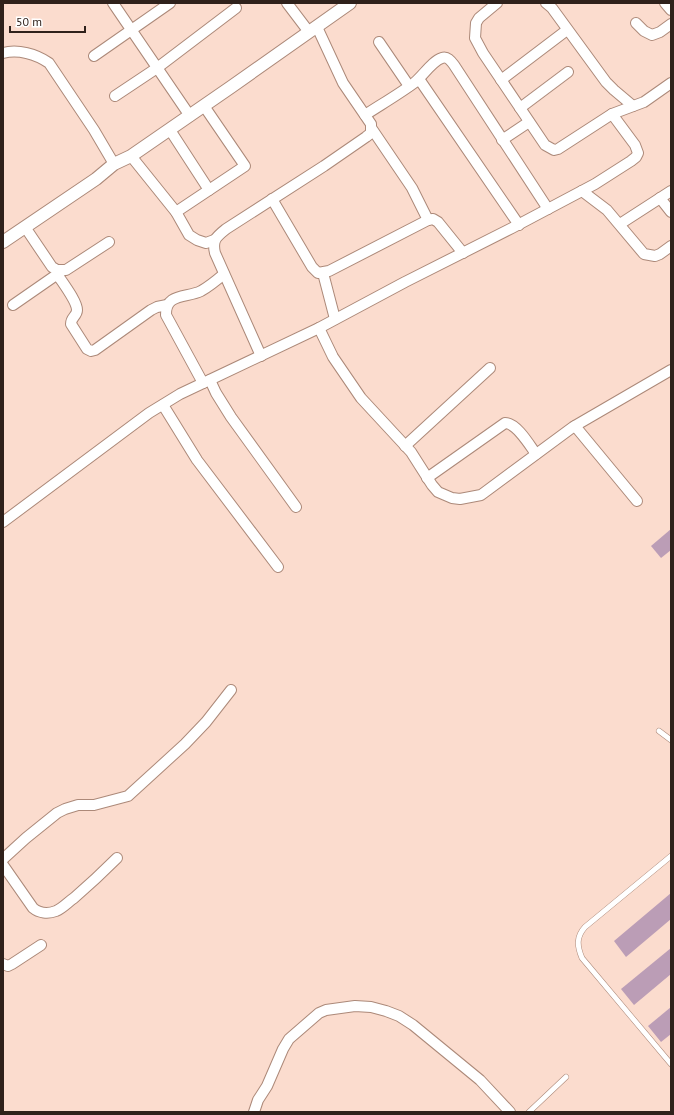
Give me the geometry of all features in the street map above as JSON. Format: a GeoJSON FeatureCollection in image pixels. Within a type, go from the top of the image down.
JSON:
{"type":"FeatureCollection","features":[{"type":"Feature","properties":{"kind":"street"},"geometry":{"type":"LineString","coordinates":[[113,3],[190,116]]}},
{"type":"Feature","properties":{"kind":"street"},"geometry":{"type":"LineString","coordinates":[[94,56],[170,3]]}},
{"type":"Feature","properties":{"kind":"street"},"geometry":{"type":"LineString","coordinates":[[287,3],[313,30],[343,83],[412,188],[428,220]]}},
{"type":"Feature","properties":{"kind":"street"},"geometry":{"type":"LineString","coordinates":[[3,242],[96,180],[114,164],[131,156],[170,130],[350,3]]}},
{"type":"Feature","properties":{"kind":"street"},"geometry":{"type":"LineString","coordinates":[[497,3],[479,18],[476,23],[475,38],[483,53],[545,145],[554,150],[558,149],[612,114],[644,102],[671,82]]}},
{"type":"Feature","properties":{"kind":"street"},"geometry":{"type":"LineString","coordinates":[[546,3],[552,8],[610,86],[633,106]]}},
{"type":"Feature","properties":{"kind":"street"},"geometry":{"type":"LineString","coordinates":[[665,3],[671,10]]}},
{"type":"Feature","properties":{"kind":"street"},"geometry":{"type":"LineString","coordinates":[[115,96],[157,68],[236,8]]}},
{"type":"Feature","properties":{"kind":"street"},"geometry":{"type":"LineString","coordinates":[[636,23],[644,31],[652,35],[660,32],[671,24]]}},
{"type":"Feature","properties":{"kind":"street"},"geometry":{"type":"LineString","coordinates":[[501,80],[567,30]]}},
{"type":"Feature","properties":{"kind":"street"},"geometry":{"type":"LineString","coordinates":[[379,42],[409,86]]}},
{"type":"Feature","properties":{"kind":"street"},"geometry":{"type":"LineString","coordinates":[[3,53],[23,53],[41,57],[48,63],[94,130],[114,164]]}},
{"type":"Feature","properties":{"kind":"street"},"geometry":{"type":"LineString","coordinates":[[365,115],[409,86],[435,62],[442,58],[450,60],[548,209]]}},
{"type":"Feature","properties":{"kind":"street"},"geometry":{"type":"LineString","coordinates":[[520,108],[568,72]]}},
{"type":"Feature","properties":{"kind":"street"},"geometry":{"type":"LineString","coordinates":[[418,79],[459,136],[518,225]]}},
{"type":"Feature","properties":{"kind":"street"},"geometry":{"type":"LineString","coordinates":[[176,212],[245,166],[204,106]]}},
{"type":"Feature","properties":{"kind":"street"},"geometry":{"type":"LineString","coordinates":[[3,522],[83,462],[180,394],[319,328],[582,191],[631,161],[638,153],[635,145],[612,114]]}},
{"type":"Feature","properties":{"kind":"street"},"geometry":{"type":"LineString","coordinates":[[502,140],[529,122]]}},
{"type":"Feature","properties":{"kind":"street"},"geometry":{"type":"LineString","coordinates":[[261,356],[215,253],[213,245],[214,240],[217,235],[366,137],[371,133],[372,129]]}},
{"type":"Feature","properties":{"kind":"street"},"geometry":{"type":"LineString","coordinates":[[170,130],[209,190]]}},
{"type":"Feature","properties":{"kind":"street"},"geometry":{"type":"LineString","coordinates":[[131,156],[176,212],[189,235],[206,243],[214,240]]}},
{"type":"Feature","properties":{"kind":"street"},"geometry":{"type":"LineString","coordinates":[[620,224],[671,190]]}},
{"type":"Feature","properties":{"kind":"street"},"geometry":{"type":"LineString","coordinates":[[582,191],[607,210],[644,254],[654,256],[660,254],[671,246]]}},
{"type":"Feature","properties":{"kind":"street"},"geometry":{"type":"LineString","coordinates":[[660,198],[671,212]]}},
{"type":"Feature","properties":{"kind":"street"},"geometry":{"type":"LineString","coordinates":[[272,199],[312,267],[318,273],[323,273],[428,220],[433,219],[438,222],[463,253]]}},
{"type":"Feature","properties":{"kind":"street"},"geometry":{"type":"LineString","coordinates":[[25,227],[52,267],[60,273],[76,306],[76,313],[71,320],[71,324],[87,349],[91,351],[95,350],[152,310],[157,307],[167,305]]}},
{"type":"Feature","properties":{"kind":"street"},"geometry":{"type":"LineString","coordinates":[[13,305],[109,242]]}},
{"type":"Feature","properties":{"kind":"street"},"geometry":{"type":"LineString","coordinates":[[323,273],[336,319]]}},
{"type":"Feature","properties":{"kind":"street"},"geometry":{"type":"LineString","coordinates":[[224,274],[206,288],[180,296],[170,301],[167,305],[166,315],[206,382],[296,507]]}},
{"type":"Feature","properties":{"kind":"street"},"geometry":{"type":"LineString","coordinates":[[319,328],[333,357],[361,398],[411,452],[427,478],[438,492],[452,498],[480,495],[575,426],[671,370]]}},
{"type":"Feature","properties":{"kind":"street"},"geometry":{"type":"LineString","coordinates":[[405,446],[490,368]]}},
{"type":"Feature","properties":{"kind":"street"},"geometry":{"type":"LineString","coordinates":[[163,405],[193,454],[278,567]]}},
{"type":"Feature","properties":{"kind":"street"},"geometry":{"type":"LineString","coordinates":[[427,478],[505,423],[513,426],[536,454]]}},
{"type":"Feature","properties":{"kind":"street"},"geometry":{"type":"LineString","coordinates":[[575,426],[637,501]]}},
{"type":"Feature","properties":{"kind":"street"},"geometry":{"type":"LineString","coordinates":[[3,859],[26,838],[65,808],[78,805],[94,806],[128,796],[185,744],[206,722],[231,690]]}},
{"type":"Feature","properties":{"kind":"street"},"geometry":{"type":"LineString","coordinates":[[3,865],[33,908],[36,911],[49,912],[56,911],[63,907],[93,882],[117,858]]}},
{"type":"Feature","properties":{"kind":"street"},"geometry":{"type":"LineString","coordinates":[[3,964],[8,966],[41,945]]}},
{"type":"Feature","properties":{"kind":"street"},"geometry":{"type":"LineString","coordinates":[[254,1112],[258,1100],[267,1086],[289,1039],[319,1013],[326,1010],[355,1006],[371,1007],[386,1011],[413,1024],[480,1080],[510,1112]]}},
{"type":"Feature","properties":{"kind":"lane"},"geometry":{"type":"LineString","coordinates":[[659,731],[671,740]]}},
{"type":"Feature","properties":{"kind":"lane"},"geometry":{"type":"LineString","coordinates":[[671,856],[585,927],[577,940],[577,948],[582,958],[671,1064]]}},
{"type":"Feature","properties":{"kind":"lane"},"geometry":{"type":"LineString","coordinates":[[529,1112],[566,1077]]}},
{"type":"Feature","properties":{"kind":"building"},"geometry":{"type":"Polygon","coordinates":[[[671,529],[671,550],[661,558],[651,546],[671,529]]]}},
{"type":"Feature","properties":{"kind":"building"},"geometry":{"type":"Polygon","coordinates":[[[671,893],[671,919],[626,957],[614,941],[671,893]]]}},
{"type":"Feature","properties":{"kind":"building"},"geometry":{"type":"Polygon","coordinates":[[[671,948],[671,974],[634,1005],[621,989],[671,948]]]}},
{"type":"Feature","properties":{"kind":"building"},"geometry":{"type":"Polygon","coordinates":[[[671,1007],[671,1034],[661,1042],[648,1026],[671,1007]]]}}]}
